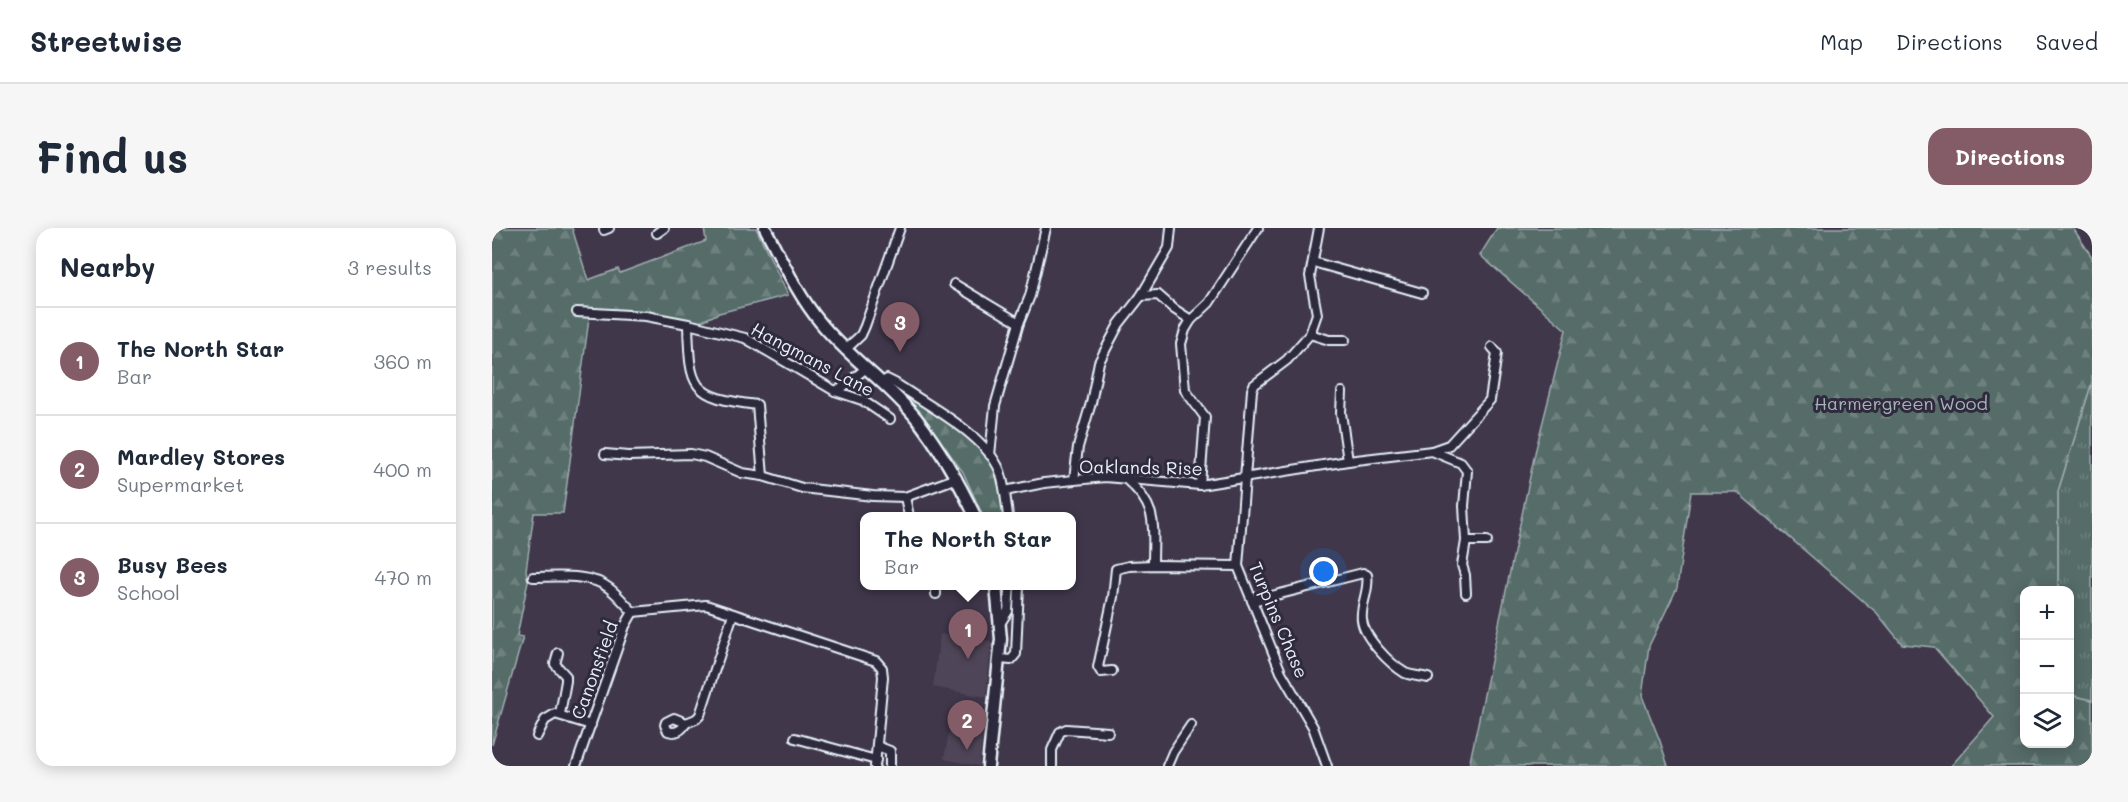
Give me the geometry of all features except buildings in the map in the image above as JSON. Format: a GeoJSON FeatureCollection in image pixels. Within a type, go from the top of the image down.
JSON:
{"type":"FeatureCollection","features":[{"type":"Feature","properties":{"kind":"main road"},"geometry":{"type":"LineString","coordinates":[[765,228],[807,304],[845,350],[916,418],[957,478],[973,512]]}},
{"type":"Feature","properties":{"kind":"main road"},"geometry":{"type":"LineString","coordinates":[[988,766],[1000,659],[1004,598],[999,590]]}},
{"type":"Feature","properties":{"kind":"street"},"geometry":{"type":"LineString","coordinates":[[845,350],[861,335],[866,326],[900,228]]}},
{"type":"Feature","properties":{"kind":"street"},"geometry":{"type":"LineString","coordinates":[[990,455],[995,406],[1019,323],[1030,296],[1046,228]]}},
{"type":"Feature","properties":{"kind":"street"},"geometry":{"type":"LineString","coordinates":[[1074,480],[1078,447],[1099,363],[1119,324],[1141,296],[1169,248],[1171,228]]}},
{"type":"Feature","properties":{"kind":"street"},"geometry":{"type":"LineString","coordinates":[[1200,486],[1204,417],[1185,390],[1181,344],[1191,320],[1209,303],[1258,228]]}},
{"type":"Feature","properties":{"kind":"street"},"geometry":{"type":"LineString","coordinates":[[1319,228],[1310,284],[1317,314],[1310,334],[1329,340],[1345,340]]}},
{"type":"Feature","properties":{"kind":"street"},"geometry":{"type":"LineString","coordinates":[[1313,262],[1422,293]]}},
{"type":"Feature","properties":{"kind":"street"},"geometry":{"type":"LineString","coordinates":[[1152,278],[1158,295],[1191,320]]}},
{"type":"Feature","properties":{"kind":"street"},"geometry":{"type":"LineString","coordinates":[[954,284],[1019,323]]}},
{"type":"Feature","properties":{"kind":"street"},"geometry":{"type":"LineString","coordinates":[[1141,296],[1158,295]]}},
{"type":"Feature","properties":{"kind":"street","name":"Hangmans Lane"},"geometry":{"type":"LineString","coordinates":[[577,312],[646,316],[745,338],[835,391],[862,400],[890,419]]}},
{"type":"Feature","properties":{"kind":"street"},"geometry":{"type":"LineString","coordinates":[[688,324],[693,381],[711,396],[729,402],[757,405],[763,476]]}},
{"type":"Feature","properties":{"kind":"street","name":"Turpins Chase"},"geometry":{"type":"LineString","coordinates":[[1310,334],[1287,360],[1254,386],[1251,397],[1238,566],[1281,672],[1313,728],[1327,766]]}},
{"type":"Feature","properties":{"kind":"street"},"geometry":{"type":"LineString","coordinates":[[1432,451],[1449,445],[1490,400],[1497,353],[1492,346]]}},
{"type":"Feature","properties":{"kind":"street"},"geometry":{"type":"LineString","coordinates":[[835,391],[865,369]]}},
{"type":"Feature","properties":{"kind":"street"},"geometry":{"type":"LineString","coordinates":[[881,383],[889,380],[905,389],[954,422],[990,455],[1000,472],[1008,512]]}},
{"type":"Feature","properties":{"kind":"street"},"geometry":{"type":"LineString","coordinates":[[1342,392],[1341,412],[1348,461]]}},
{"type":"Feature","properties":{"kind":"street","name":"Oaklands Rise"},"geometry":{"type":"LineString","coordinates":[[1005,491],[1105,477],[1200,486],[1348,461],[1432,451],[1461,463],[1467,471],[1464,506],[1466,541],[1462,565],[1466,593]]}},
{"type":"Feature","properties":{"kind":"street"},"geometry":{"type":"LineString","coordinates":[[605,454],[629,456],[691,454],[705,457],[742,473],[763,476],[802,488],[873,496],[905,497],[957,478]]}},
{"type":"Feature","properties":{"kind":"street"},"geometry":{"type":"LineString","coordinates":[[1126,479],[1140,491],[1149,503],[1153,527],[1153,565]]}},
{"type":"Feature","properties":{"kind":"street"},"geometry":{"type":"LineString","coordinates":[[905,497],[908,512]]}},
{"type":"Feature","properties":{"kind":"street"},"geometry":{"type":"LineString","coordinates":[[1466,541],[1487,541]]}},
{"type":"Feature","properties":{"kind":"street"},"geometry":{"type":"LineString","coordinates":[[1112,671],[1101,672],[1098,667],[1113,597],[1116,569],[1153,565],[1238,566]]}},
{"type":"Feature","properties":{"kind":"street"},"geometry":{"type":"LineString","coordinates":[[1252,601],[1362,573],[1367,574],[1368,582],[1362,610],[1362,622],[1367,637],[1391,662],[1407,674],[1428,678]]}},
{"type":"Feature","properties":{"kind":"street"},"geometry":{"type":"LineString","coordinates":[[533,577],[578,578],[602,583],[633,612]]}},
{"type":"Feature","properties":{"kind":"street"},"geometry":{"type":"LineString","coordinates":[[1004,598],[1008,590]]}},
{"type":"Feature","properties":{"kind":"street"},"geometry":{"type":"LineString","coordinates":[[1000,659],[1011,660],[1016,654],[1019,590]]}},
{"type":"Feature","properties":{"kind":"street","name":"Canonsfield"},"geometry":{"type":"LineString","coordinates":[[576,766],[625,626],[633,612],[706,605],[879,663],[883,677],[877,746]]}},
{"type":"Feature","properties":{"kind":"street"},"geometry":{"type":"LineString","coordinates":[[686,723],[700,715],[733,614]]}},
{"type":"Feature","properties":{"kind":"street"},"geometry":{"type":"LineString","coordinates":[[558,653],[555,664],[566,675],[560,714]]}},
{"type":"Feature","properties":{"kind":"street"},"geometry":{"type":"LineString","coordinates":[[537,736],[545,720],[555,714],[591,724]]}},
{"type":"Feature","properties":{"kind":"street"},"geometry":{"type":"LineString","coordinates":[[1167,766],[1173,752],[1191,725]]}},
{"type":"Feature","properties":{"kind":"street"},"geometry":{"type":"LineString","coordinates":[[1052,766],[1052,750],[1060,732],[1066,729],[1108,732]]}},
{"type":"Feature","properties":{"kind":"street"},"geometry":{"type":"LineString","coordinates":[[795,738],[875,763],[877,746],[890,751],[890,766]]}},
{"type":"Feature","properties":{"kind":"shaded area"},"geometry":{"type":"Polygon","coordinates":[[[940,634],[991,641],[986,697],[933,687],[940,634]]]}},
{"type":"Feature","properties":{"kind":"shaded area"},"geometry":{"type":"Polygon","coordinates":[[[952,716],[984,720],[979,766],[944,759],[952,716]]]}},
{"type":"Feature","properties":{"kind":"green space"},"geometry":{"type":"Polygon","coordinates":[[[492,228],[572,228],[588,280],[618,269],[620,273],[706,241],[704,228],[756,228],[788,295],[719,313],[698,323],[590,311],[563,513],[534,513],[526,570],[528,581],[517,636],[523,637],[492,745],[492,228]]]}},
{"type":"Feature","properties":{"kind":"green space","name":"Harmergreen Wood"},"geometry":{"type":"Polygon","coordinates":[[[1497,228],[2073,228],[2092,257],[2092,382],[2058,491],[2058,586],[2020,586],[2020,748],[2074,748],[2074,696],[2092,700],[2092,766],[1951,766],[1994,717],[1934,647],[1902,644],[1877,613],[1737,492],[1691,492],[1677,588],[1649,646],[1642,696],[1668,766],[1469,766],[1535,453],[1566,330],[1480,255],[1497,228]]]}},
{"type":"Feature","properties":{"kind":"green space"},"geometry":{"type":"Polygon","coordinates":[[[2092,382],[2092,700],[2074,696],[2074,586],[2058,586],[2058,491],[2092,382]]]}},
{"type":"Feature","properties":{"kind":"green space"},"geometry":{"type":"Polygon","coordinates":[[[892,384],[949,422],[985,454],[998,474],[1003,492],[1005,512],[981,512],[963,472],[922,416],[892,384]]]}},
{"type":"Feature","properties":{"kind":"place","name":"Busy Bees"},"geometry":{"type":"Point","coordinates":[900,352]}},
{"type":"Feature","properties":{"kind":"place","name":"The North Star"},"geometry":{"type":"Point","coordinates":[968,659]}},
{"type":"Feature","properties":{"kind":"place","name":"Mardley Stores"},"geometry":{"type":"Point","coordinates":[967,750]}}]}
